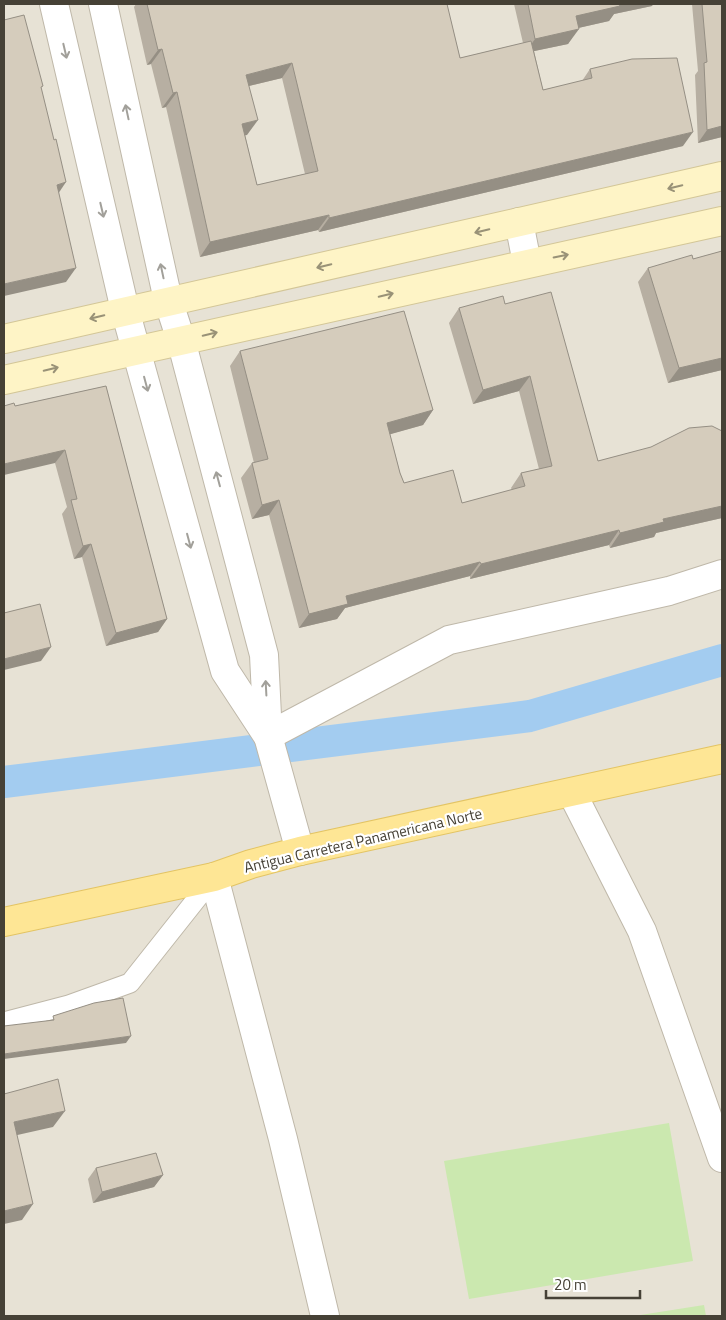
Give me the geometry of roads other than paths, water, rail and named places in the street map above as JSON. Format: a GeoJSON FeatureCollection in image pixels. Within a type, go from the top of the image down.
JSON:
{"type":"FeatureCollection","features":[{"type":"Feature","properties":{"kind":"main road","name":"Antigua Carretera Panamericana Norte"},"geometry":{"type":"LineString","coordinates":[[4,922],[214,877],[251,864],[300,851],[722,759]]}},
{"type":"Feature","properties":{"kind":"street"},"geometry":{"type":"LineString","coordinates":[[54,4],[125,310],[225,671],[268,736]]}},
{"type":"Feature","properties":{"kind":"street"},"geometry":{"type":"LineString","coordinates":[[103,4],[168,300],[182,340],[264,655],[268,736],[300,851]]}},
{"type":"Feature","properties":{"kind":"street"},"geometry":{"type":"LineString","coordinates":[[4,339],[168,300],[722,176]]}},
{"type":"Feature","properties":{"kind":"street"},"geometry":{"type":"LineString","coordinates":[[519,222],[527,263]]}},
{"type":"Feature","properties":{"kind":"street"},"geometry":{"type":"LineString","coordinates":[[4,380],[136,349],[722,222]]}},
{"type":"Feature","properties":{"kind":"street"},"geometry":{"type":"LineString","coordinates":[[268,736],[449,640],[669,591],[722,574]]}},
{"type":"Feature","properties":{"kind":"street"},"geometry":{"type":"LineString","coordinates":[[572,793],[642,931],[722,1158]]}},
{"type":"Feature","properties":{"kind":"street"},"geometry":{"type":"LineString","coordinates":[[214,877],[283,1139],[325,1316]]}},
{"type":"Feature","properties":{"kind":"lane"},"geometry":{"type":"LineString","coordinates":[[4,1022],[69,1005],[130,984],[214,877]]}},
{"type":"Feature","properties":{"kind":"waterway"},"geometry":{"type":"LineString","coordinates":[[4,782],[530,716],[722,660]]}}]}
